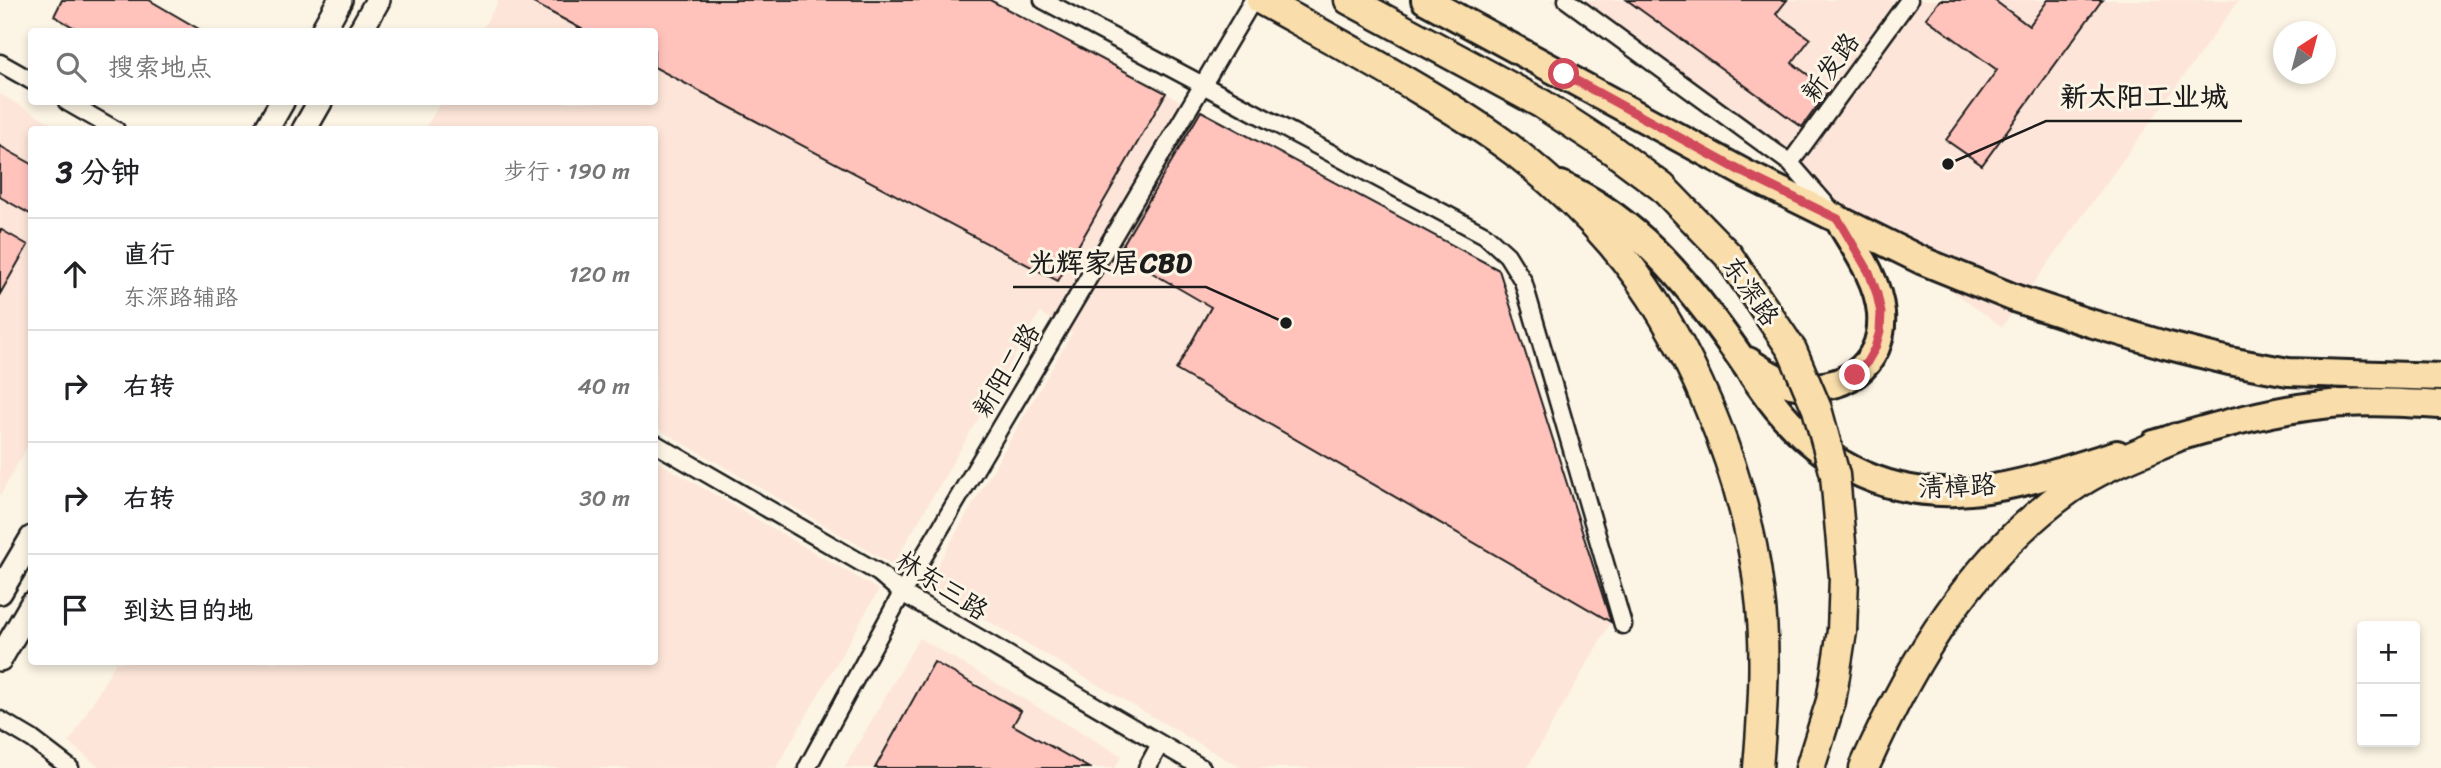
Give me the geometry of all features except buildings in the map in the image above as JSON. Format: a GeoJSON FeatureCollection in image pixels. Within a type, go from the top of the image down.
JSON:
{"type":"FeatureCollection","features":[{"type":"Feature","properties":{"kind":"highway"},"geometry":{"type":"LineString","coordinates":[[1261,0],[1476,124],[1547,178],[1611,244],[1638,278],[1688,363],[1709,408],[1741,497],[1759,587],[1764,649],[1763,711],[1758,768]]}},
{"type":"Feature","properties":{"kind":"highway","name":"东深路"},"geometry":{"type":"LineString","coordinates":[[1349,0],[1542,104],[1611,149],[1662,187],[1728,255],[1792,351],[1817,409],[1835,475],[1844,578],[1842,631],[1831,701],[1810,768]]}},
{"type":"Feature","properties":{"kind":"highway"},"geometry":{"type":"LineString","coordinates":[[1864,768],[1904,683],[1954,603],[1987,563],[2041,512],[2072,488],[2119,462],[2175,438]]}},
{"type":"Feature","properties":{"kind":"main road"},"geometry":{"type":"LineString","coordinates":[[324,28],[340,0]]}},
{"type":"Feature","properties":{"kind":"main road"},"geometry":{"type":"LineString","coordinates":[[362,28],[378,0]]}},
{"type":"Feature","properties":{"kind":"main road"},"geometry":{"type":"LineString","coordinates":[[1424,0],[1744,173],[1923,261],[2017,299],[2165,345],[2288,372],[2441,377]]}},
{"type":"Feature","properties":{"kind":"main road"},"geometry":{"type":"LineString","coordinates":[[268,126],[280,105]]}},
{"type":"Feature","properties":{"kind":"main road"},"geometry":{"type":"LineString","coordinates":[[306,126],[318,105]]}},
{"type":"Feature","properties":{"kind":"main road","name":"清樟路"},"geometry":{"type":"LineString","coordinates":[[1547,178],[1594,202],[1625,223],[1651,246],[1681,279],[1771,401],[1794,427],[1818,448],[1877,482],[1933,492],[1985,489],[2035,478],[2249,417],[2322,405],[2353,403],[2441,405]]}},
{"type":"Feature","properties":{"kind":"main road"},"geometry":{"type":"LineString","coordinates":[[1739,356],[1789,384],[1812,387],[1836,384],[1855,375],[1867,362],[1880,331],[1881,313],[1869,272],[1838,219]]}},
{"type":"Feature","properties":{"kind":"main road"},"geometry":{"type":"LineString","coordinates":[[0,592],[28,545]]}},
{"type":"Feature","properties":{"kind":"main road"},"geometry":{"type":"LineString","coordinates":[[0,659],[28,611]]}},
{"type":"Feature","properties":{"kind":"street"},"geometry":{"type":"LineString","coordinates":[[1043,0],[1485,236],[1507,255],[1523,281],[1623,625]]}},
{"type":"Feature","properties":{"kind":"street","name":"新阳二路"},"geometry":{"type":"LineString","coordinates":[[807,768],[902,593],[1253,0]]}},
{"type":"Feature","properties":{"kind":"street"},"geometry":{"type":"LineString","coordinates":[[1567,0],[1790,163],[1838,219]]}},
{"type":"Feature","properties":{"kind":"street","name":"新发路"},"geometry":{"type":"LineString","coordinates":[[1790,163],[1909,0]]}},
{"type":"Feature","properties":{"kind":"street"},"geometry":{"type":"LineString","coordinates":[[0,63],[28,79]]}},
{"type":"Feature","properties":{"kind":"street"},"geometry":{"type":"LineString","coordinates":[[72,105],[109,126]]}},
{"type":"Feature","properties":{"kind":"street","name":"林东三路"},"geometry":{"type":"LineString","coordinates":[[658,445],[880,573],[902,593],[1202,768]]}},
{"type":"Feature","properties":{"kind":"street"},"geometry":{"type":"LineString","coordinates":[[0,720],[32,738],[70,768]]}},
{"type":"Feature","properties":{"kind":"street"},"geometry":{"type":"LineString","coordinates":[[1147,768],[1160,744]]}},
{"type":"Feature","properties":{"kind":"shaded area"},"geometry":{"type":"Polygon","coordinates":[[[499,0],[990,0],[1499,270],[1611,622],[1527,768],[1241,768],[926,585],[1072,333],[1040,313],[893,565],[658,429],[658,126],[426,126],[439,105],[658,105],[658,28],[483,28],[499,0]]]}},
{"type":"Feature","properties":{"kind":"shaded area"},"geometry":{"type":"Polygon","coordinates":[[[1550,0],[2239,0],[2002,327],[1550,0]]]}},
{"type":"Feature","properties":{"kind":"shaded area"},"geometry":{"type":"Polygon","coordinates":[[[0,94],[57,126],[28,126],[28,445],[0,496],[0,94]]]}},
{"type":"Feature","properties":{"kind":"shaded area"},"geometry":{"type":"Polygon","coordinates":[[[658,462],[879,590],[776,768],[101,768],[69,743],[114,665],[658,665],[658,462]]]}},
{"type":"Feature","properties":{"kind":"shaded area"},"geometry":{"type":"Polygon","coordinates":[[[919,638],[1122,756],[1115,768],[844,768],[919,638]]]}},
{"type":"Feature","properties":{"kind":"place","name":"新太阳工业城"},"geometry":{"type":"Point","coordinates":[1948,164]}},
{"type":"Feature","properties":{"kind":"place","name":"光辉家居CBD"},"geometry":{"type":"Point","coordinates":[1286,323]}},
{"type":"Feature","properties":{"kind":"route"},"geometry":{"type":"LineString","coordinates":[[1564,74],[1744,173],[1838,219],[1869,272],[1881,313],[1875,348],[1855,375]]}}]}
